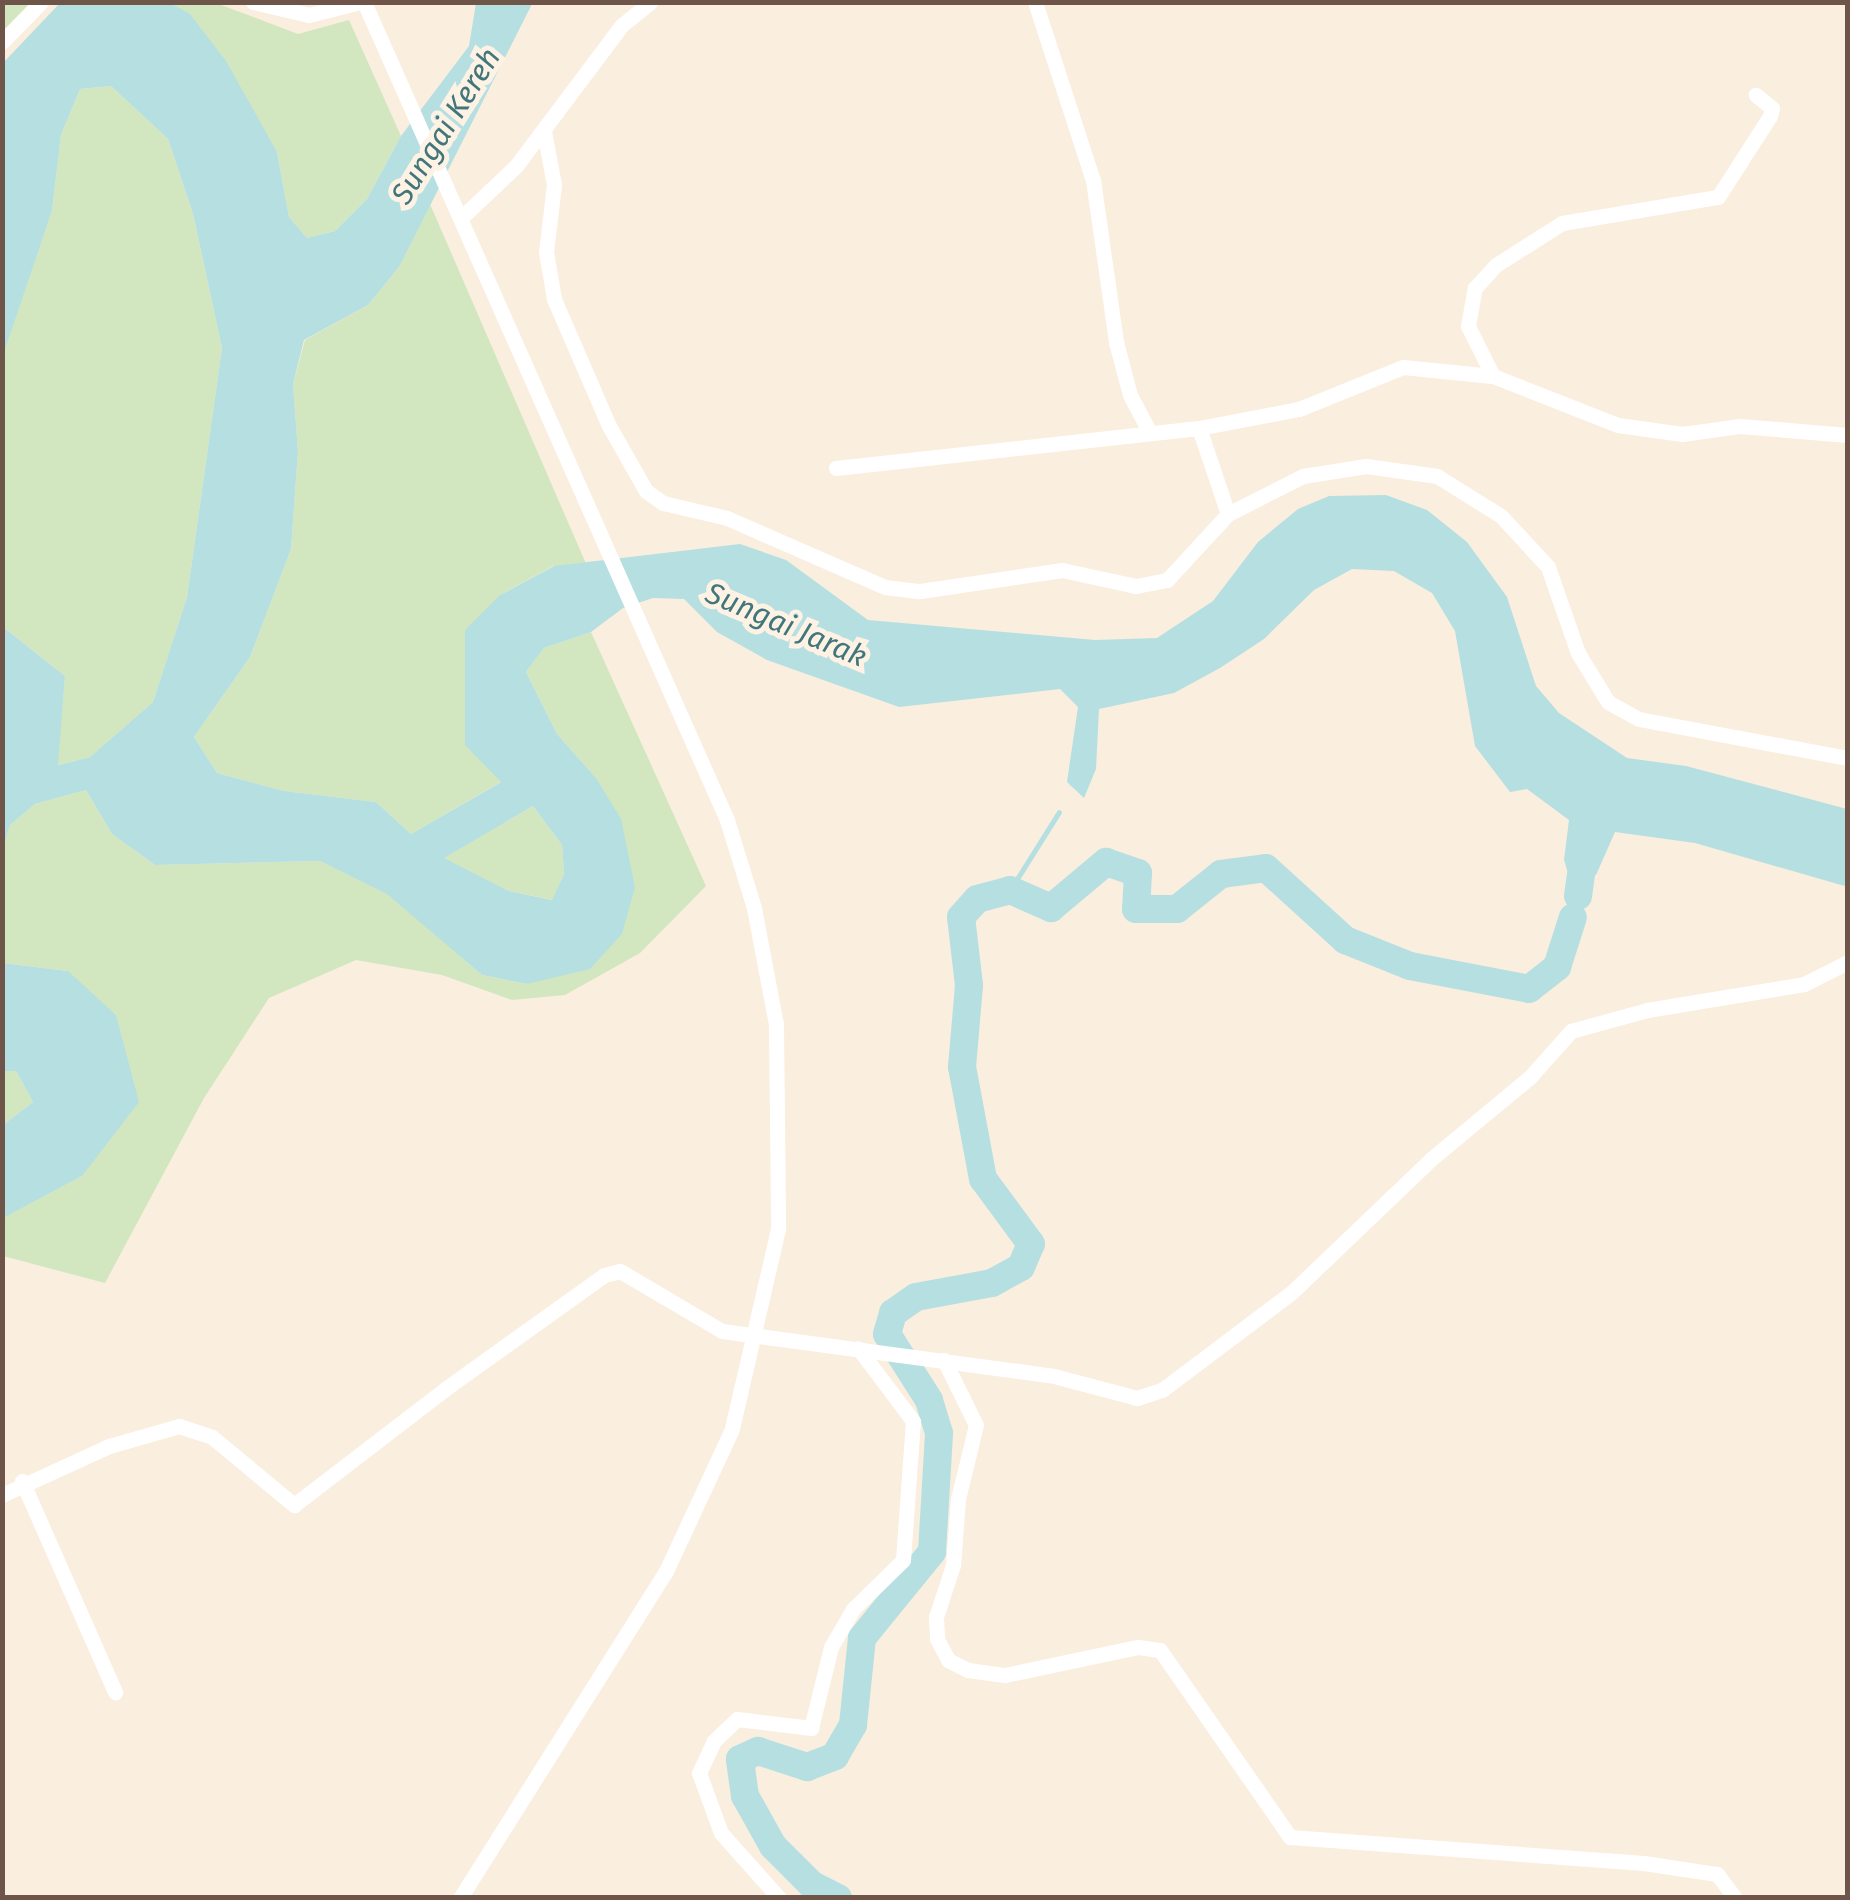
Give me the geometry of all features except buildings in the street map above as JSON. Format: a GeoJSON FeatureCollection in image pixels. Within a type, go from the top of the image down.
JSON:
{"type":"FeatureCollection","features":[{"type":"Feature","properties":{"kind":"street"},"geometry":{"type":"LineString","coordinates":[[2,42],[41,2]]}},
{"type":"Feature","properties":{"kind":"street"},"geometry":{"type":"LineString","coordinates":[[253,2],[309,15],[362,2],[732,834],[776,1024],[778,1229],[758,1337],[712,1481],[666,1570],[460,1898]]}},
{"type":"Feature","properties":{"kind":"street"},"geometry":{"type":"LineString","coordinates":[[459,213],[488,197],[544,131],[622,24],[650,2]]}},
{"type":"Feature","properties":{"kind":"street"},"geometry":{"type":"LineString","coordinates":[[1035,2],[1093,180],[1116,342],[1130,395],[1150,433]]}},
{"type":"Feature","properties":{"kind":"street"},"geometry":{"type":"LineString","coordinates":[[1494,376],[1468,326],[1474,288],[1496,265],[1562,223],[1718,197],[1770,116],[1772,108],[1756,95]]}},
{"type":"Feature","properties":{"kind":"street"},"geometry":{"type":"LineString","coordinates":[[544,131],[554,185],[546,252],[554,299],[608,424],[646,491],[664,503],[727,518],[885,587],[920,591],[1033,571],[1136,586],[1167,580],[1228,514],[1269,491],[1334,468],[1437,476],[1501,516],[1548,567],[1578,654],[1608,702],[1656,723],[1848,758]]}},
{"type":"Feature","properties":{"kind":"street"},"geometry":{"type":"LineString","coordinates":[[836,468],[1199,428],[1299,409],[1387,370],[1494,376],[1618,425],[1682,434],[1740,426],[1848,435]]}},
{"type":"Feature","properties":{"kind":"street"},"geometry":{"type":"LineString","coordinates":[[1199,428],[1228,514]]}},
{"type":"Feature","properties":{"kind":"street"},"geometry":{"type":"LineString","coordinates":[[2,1495],[22,1481],[179,1426],[212,1437],[294,1505],[445,1389],[604,1275],[620,1271],[722,1331],[1054,1376],[1136,1398],[1162,1390],[1292,1292],[1431,1159],[1530,1077],[1570,1031],[1647,1010],[1804,984],[1848,962]]}},
{"type":"Feature","properties":{"kind":"street"},"geometry":{"type":"LineString","coordinates":[[779,1898],[721,1833],[698,1785],[699,1773],[714,1741],[738,1719],[812,1728],[831,1647],[853,1609],[903,1560],[913,1420],[866,1349]]}},
{"type":"Feature","properties":{"kind":"street"},"geometry":{"type":"LineString","coordinates":[[944,1360],[976,1425],[958,1499],[953,1566],[936,1617],[948,1660],[1005,1675],[1138,1647],[1160,1650],[1290,1837],[1644,1863],[1717,1874],[1736,1898]]}},
{"type":"Feature","properties":{"kind":"street"},"geometry":{"type":"LineString","coordinates":[[22,1481],[115,1692]]}},
{"type":"Feature","properties":{"kind":"green space"},"geometry":{"type":"Polygon","coordinates":[[[2,3],[30,3],[3,31],[2,3]]]}},
{"type":"Feature","properties":{"kind":"green space"},"geometry":{"type":"Polygon","coordinates":[[[170,3],[216,3],[298,34],[349,20],[401,136],[367,199],[335,231],[307,238],[289,217],[277,152],[170,3]]]}},
{"type":"Feature","properties":{"kind":"green space"},"geometry":{"type":"Polygon","coordinates":[[[111,86],[168,139],[193,214],[222,348],[187,597],[153,702],[90,757],[57,765],[65,676],[3,627],[2,355],[52,211],[61,135],[80,89],[111,86]]]}},
{"type":"Feature","properties":{"kind":"green space"},"geometry":{"type":"Polygon","coordinates":[[[430,204],[587,566],[553,566],[500,595],[502,781],[411,834],[376,802],[284,791],[217,773],[194,737],[250,657],[291,549],[298,451],[293,384],[305,340],[368,305],[399,267],[430,204]]]}},
{"type":"Feature","properties":{"kind":"green space"},"geometry":{"type":"Polygon","coordinates":[[[591,632],[706,886],[640,953],[565,995],[512,1000],[442,975],[356,960],[269,998],[204,1098],[105,1283],[3,1256],[2,1218],[82,1176],[68,971],[3,963],[2,847],[10,825],[35,804],[86,790],[112,834],[155,865],[320,861],[387,893],[482,975],[527,984],[596,778],[557,734],[526,672],[544,648],[591,632]]]}},
{"type":"Feature","properties":{"kind":"green space"},"geometry":{"type":"Polygon","coordinates":[[[533,806],[562,845],[564,873],[553,900],[509,891],[443,858],[533,806]]]}},
{"type":"Feature","properties":{"kind":"green space"},"geometry":{"type":"Polygon","coordinates":[[[2,1071],[16,1071],[33,1102],[3,1125],[2,1071]]]}},
{"type":"Feature","properties":{"kind":"water"},"geometry":{"type":"Polygon","coordinates":[[[533,2],[399,267],[368,305],[304,340],[293,384],[298,451],[291,549],[250,657],[194,737],[217,773],[284,791],[376,802],[411,834],[501,782],[465,745],[465,630],[500,595],[554,566],[740,544],[786,560],[868,620],[1095,640],[1157,638],[1213,601],[1258,542],[1298,509],[1329,496],[1386,495],[1427,510],[1467,542],[1507,597],[1536,686],[1559,713],[1627,758],[1686,766],[1847,809],[1848,887],[1695,843],[1615,832],[1596,875],[1569,876],[1564,860],[1569,820],[1527,789],[1510,792],[1475,746],[1455,631],[1432,593],[1394,571],[1352,569],[1314,590],[1264,639],[1220,668],[1174,693],[1099,709],[1096,769],[1084,798],[1067,782],[1078,707],[1060,689],[899,707],[767,660],[717,632],[684,599],[653,598],[623,608],[591,632],[544,648],[526,672],[557,734],[596,778],[621,819],[635,887],[622,934],[590,969],[527,984],[482,975],[387,894],[320,861],[155,865],[112,834],[86,790],[35,804],[10,825],[3,847],[3,627],[65,676],[58,765],[90,757],[153,702],[187,597],[222,348],[193,214],[168,139],[111,86],[80,89],[61,135],[52,211],[3,355],[3,63],[60,3],[170,3],[190,14],[226,61],[277,152],[289,217],[307,238],[335,231],[367,199],[401,136],[469,46],[476,3],[533,2]],[[533,806],[444,858],[509,891],[552,900],[564,874],[562,845],[533,806]]]}},
{"type":"Feature","properties":{"kind":"water"},"geometry":{"type":"Polygon","coordinates":[[[3,963],[68,971],[116,1015],[139,1102],[82,1176],[3,1218],[3,1125],[33,1102],[16,1071],[3,1071],[3,963]]]}},
{"type":"Feature","properties":{"kind":"waterway"},"geometry":{"type":"LineString","coordinates":[[1010,890],[1059,812]]}},
{"type":"Feature","properties":{"kind":"waterway"},"geometry":{"type":"LineString","coordinates":[[1578,896],[1586,838]]}},
{"type":"Feature","properties":{"kind":"waterway"},"geometry":{"type":"LineString","coordinates":[[838,1898],[811,1884],[773,1846],[745,1796],[740,1759],[758,1751],[807,1767],[835,1756],[853,1725],[862,1638],[932,1552],[939,1433],[929,1400],[887,1334],[893,1313],[916,1297],[992,1283],[1021,1267],[1031,1244],[983,1179],[962,1067],[969,985],[961,917],[977,899],[1010,890],[1051,908],[1106,862],[1138,873],[1136,909],[1177,909],[1221,874],[1266,868],[1345,940],[1410,966],[1529,989],[1557,967],[1573,917]]}},
{"type":"Feature","properties":{"kind":"water label","name":"Sungai Kereh"},"geometry":{"type":"Point","coordinates":[446,126]}},
{"type":"Feature","properties":{"kind":"water label","name":"Sungai Jarak"},"geometry":{"type":"Point","coordinates":[786,625]}}]}
